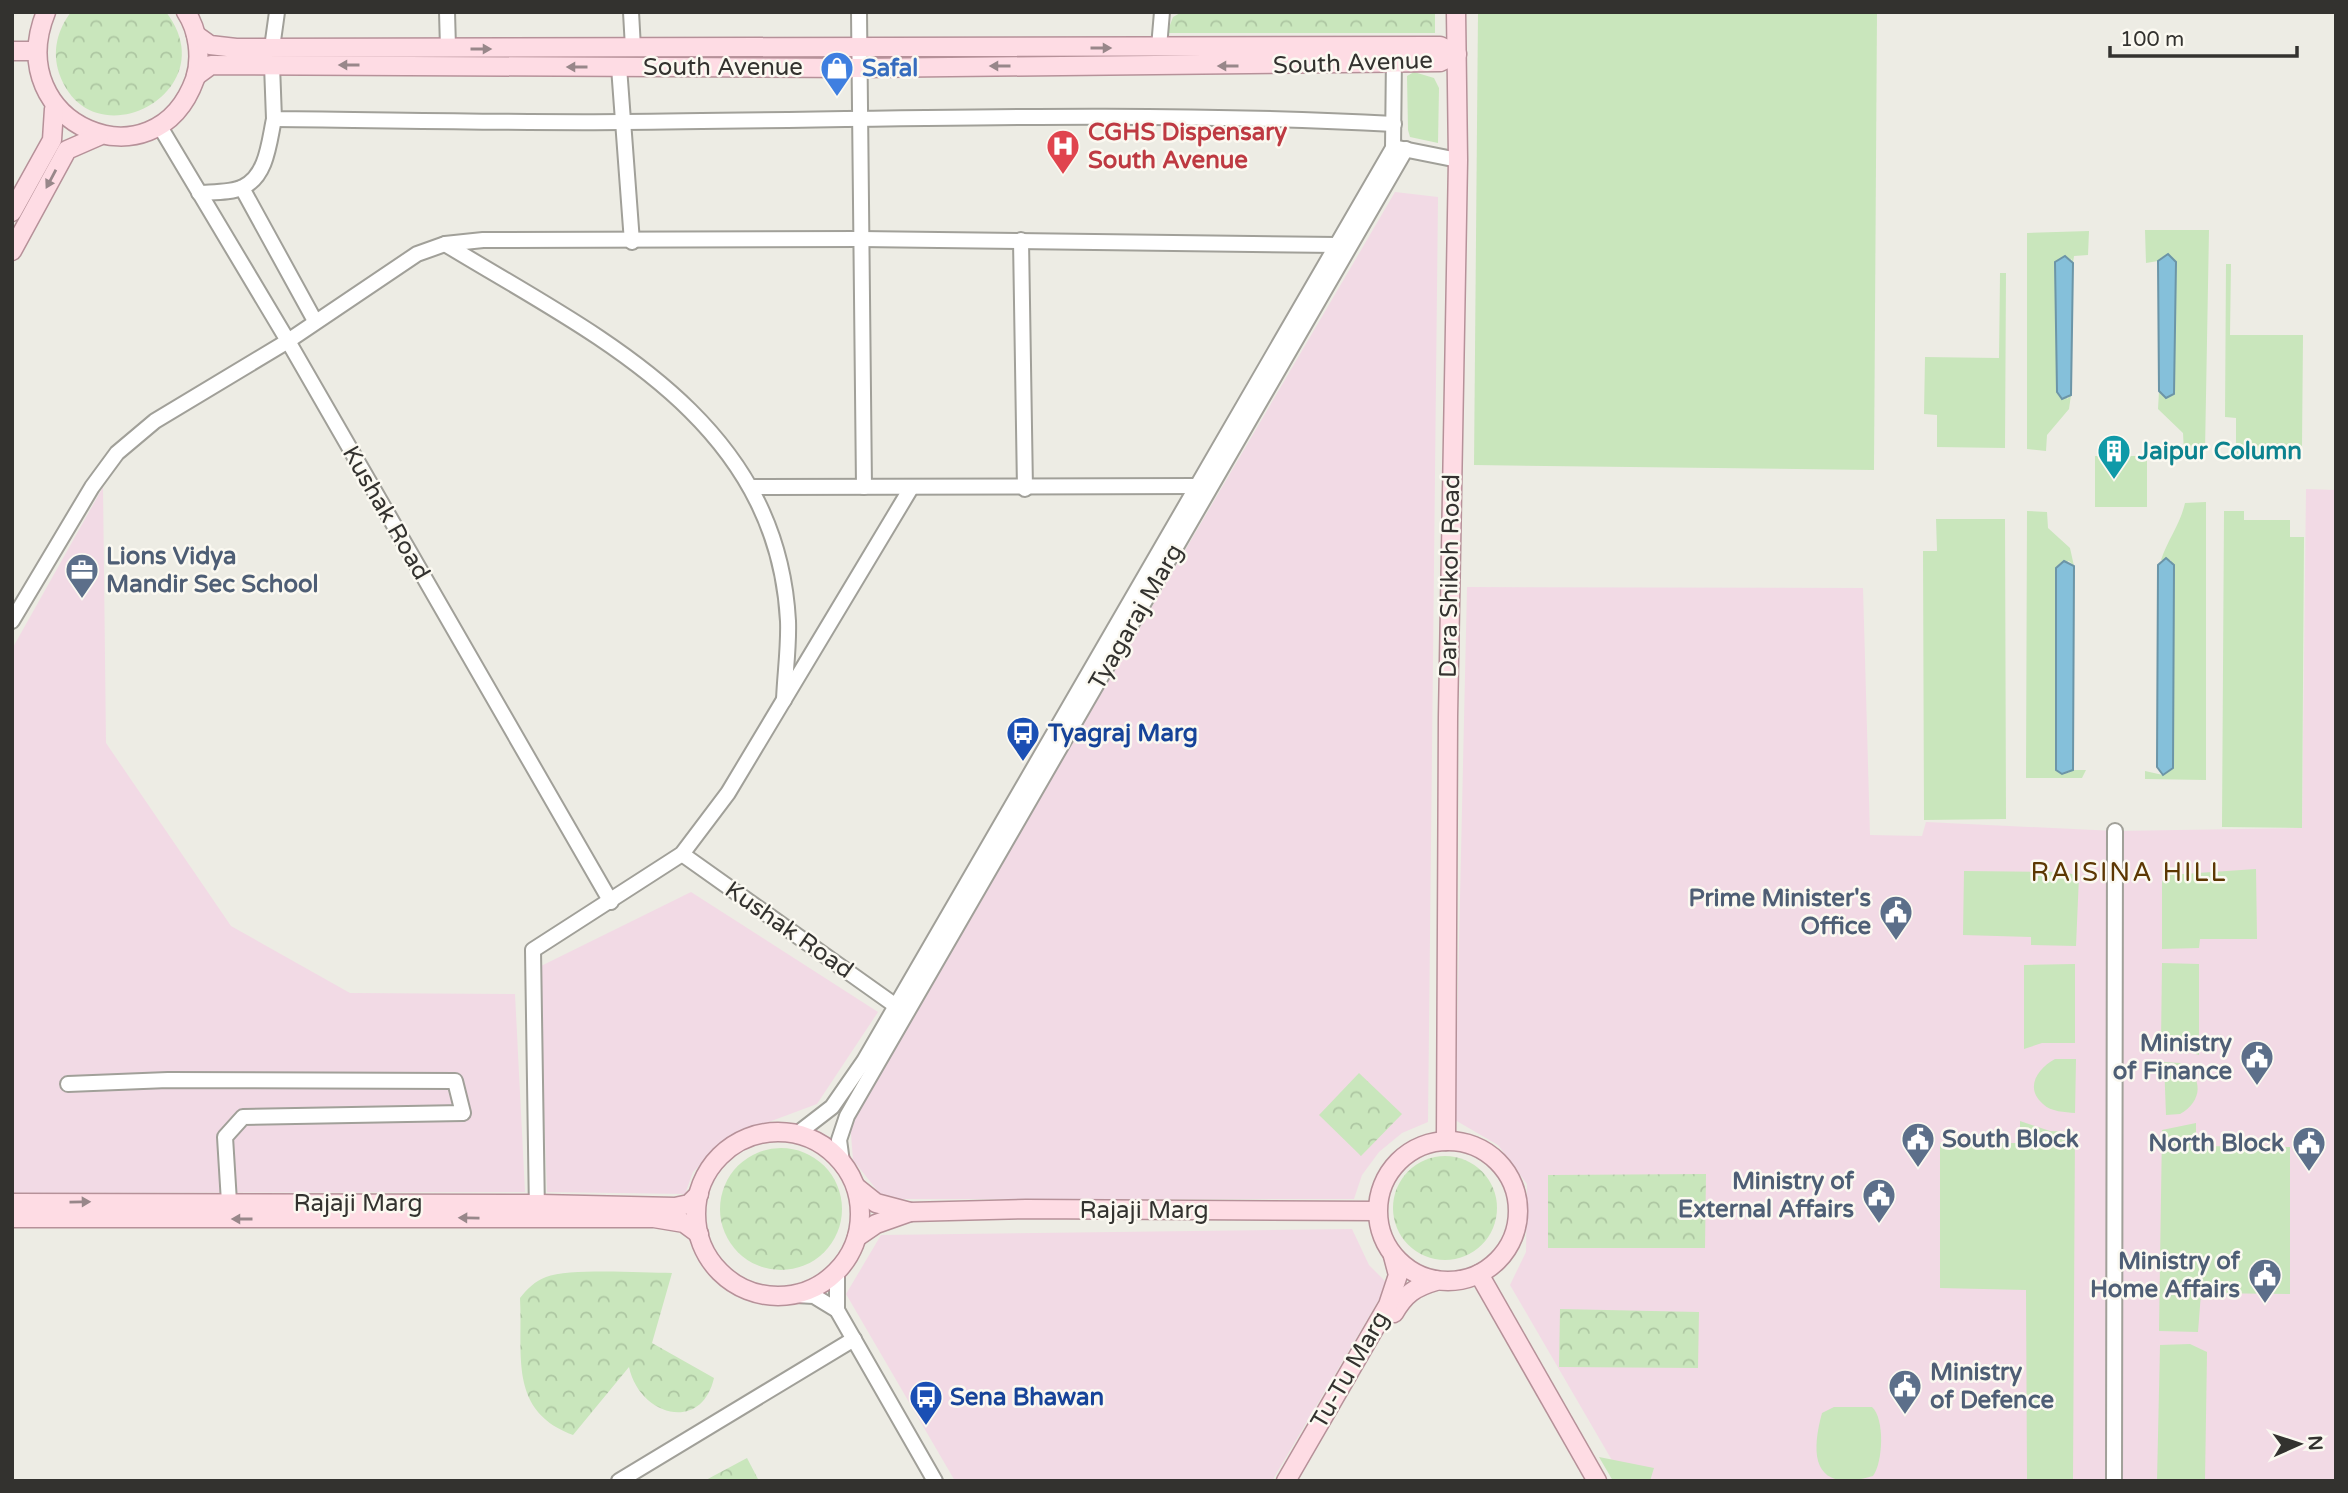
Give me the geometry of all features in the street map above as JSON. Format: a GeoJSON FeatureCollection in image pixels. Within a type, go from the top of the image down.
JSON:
{"type":"FeatureCollection","features":[{"type":"Feature","properties":{"kind":"main road"},"geometry":{"type":"LineString","coordinates":[[46,12],[38,29],[34,51],[36,72],[42,91],[54,109],[74,126],[99,136],[130,136],[159,125],[176,112],[188,96],[196,76],[196,35],[186,12]]}},
{"type":"Feature","properties":{"kind":"main road","name":"Dara Shikoh Road"},"geometry":{"type":"LineString","coordinates":[[1446,1141],[1448,731],[1458,160],[1456,12]]}},
{"type":"Feature","properties":{"kind":"main road","name":"South Avenue"},"geometry":{"type":"LineString","coordinates":[[196,35],[210,45],[272,57],[619,66],[860,68],[1394,55]]}},
{"type":"Feature","properties":{"kind":"main road","name":"South Avenue"},"geometry":{"type":"LineString","coordinates":[[196,76],[211,65],[272,57],[449,48],[1159,47],[1394,55],[1440,62],[1457,54]]}},
{"type":"Feature","properties":{"kind":"main road"},"geometry":{"type":"LineString","coordinates":[[12,51],[34,51]]}},
{"type":"Feature","properties":{"kind":"main road"},"geometry":{"type":"LineString","coordinates":[[12,212],[52,140],[54,109]]}},
{"type":"Feature","properties":{"kind":"main road"},"geometry":{"type":"LineString","coordinates":[[12,251],[68,150],[99,136]]}},
{"type":"Feature","properties":{"kind":"main road"},"geometry":{"type":"LineString","coordinates":[[771,1132],[797,1134],[820,1143],[842,1162],[856,1187],[860,1216],[857,1237],[850,1254],[837,1272],[822,1284],[795,1295],[765,1296],[737,1286],[715,1266],[699,1234],[696,1211],[699,1194],[714,1164],[739,1142],[771,1132]]}},
{"type":"Feature","properties":{"kind":"main road"},"geometry":{"type":"LineString","coordinates":[[1446,1141],[1465,1143],[1483,1150],[1509,1177],[1516,1194],[1518,1213],[1507,1254],[1479,1274],[1458,1280],[1436,1281],[1420,1276],[1393,1256],[1382,1235],[1377,1211],[1385,1181],[1404,1156],[1417,1148],[1446,1141]]}},
{"type":"Feature","properties":{"kind":"main road","name":"Rajaji Marg"},"geometry":{"type":"LineString","coordinates":[[856,1187],[876,1203],[910,1212],[1026,1209],[1377,1211]]}},
{"type":"Feature","properties":{"kind":"main road","name":"Rajaji Marg"},"geometry":{"type":"LineString","coordinates":[[12,1218],[537,1212],[675,1207],[689,1204],[699,1194]]}},
{"type":"Feature","properties":{"kind":"main road","name":"Rajaji Marg"},"geometry":{"type":"LineString","coordinates":[[12,1202],[229,1202],[537,1212],[672,1219],[699,1234]]}},
{"type":"Feature","properties":{"kind":"main road","name":"Rajaji Marg"},"geometry":{"type":"LineString","coordinates":[[857,1237],[876,1224],[910,1212]]}},
{"type":"Feature","properties":{"kind":"main road","name":"Tu-Tu Marg"},"geometry":{"type":"LineString","coordinates":[[1286,1481],[1388,1305],[1398,1275],[1393,1256]]}},
{"type":"Feature","properties":{"kind":"main road"},"geometry":{"type":"LineString","coordinates":[[1479,1274],[1597,1481]]}},
{"type":"Feature","properties":{"kind":"main road","name":"Tu-Tu Marg"},"geometry":{"type":"LineString","coordinates":[[1294,1481],[1405,1295],[1419,1286],[1436,1281]]}},
{"type":"Feature","properties":{"kind":"street"},"geometry":{"type":"LineString","coordinates":[[199,193],[242,188],[257,176],[267,155],[274,119],[272,57],[277,12]]}},
{"type":"Feature","properties":{"kind":"street"},"geometry":{"type":"LineString","coordinates":[[447,12],[449,48]]}},
{"type":"Feature","properties":{"kind":"street"},"geometry":{"type":"LineString","coordinates":[[631,12],[633,48]]}},
{"type":"Feature","properties":{"kind":"street"},"geometry":{"type":"LineString","coordinates":[[859,12],[864,487]]}},
{"type":"Feature","properties":{"kind":"street"},"geometry":{"type":"LineString","coordinates":[[1159,47],[1162,12]]}},
{"type":"Feature","properties":{"kind":"street","name":"Tyagaraj Marg"},"geometry":{"type":"LineString","coordinates":[[842,1162],[839,1140],[847,1116],[1399,148],[1394,124],[1394,55]]}},
{"type":"Feature","properties":{"kind":"street"},"geometry":{"type":"LineString","coordinates":[[619,66],[632,242]]}},
{"type":"Feature","properties":{"kind":"street"},"geometry":{"type":"LineString","coordinates":[[274,119],[622,122],[860,117],[1254,119],[1394,124]]}},
{"type":"Feature","properties":{"kind":"street","name":"Kushak Road"},"geometry":{"type":"LineString","coordinates":[[159,125],[288,341],[611,902]]}},
{"type":"Feature","properties":{"kind":"street"},"geometry":{"type":"LineString","coordinates":[[1399,148],[1458,160]]}},
{"type":"Feature","properties":{"kind":"street","name":"Tyagaraj Marg"},"geometry":{"type":"LineString","coordinates":[[797,1134],[832,1107],[864,1061],[1337,245],[1399,148]]}},
{"type":"Feature","properties":{"kind":"street"},"geometry":{"type":"LineString","coordinates":[[242,188],[315,321]]}},
{"type":"Feature","properties":{"kind":"street"},"geometry":{"type":"LineString","coordinates":[[12,621],[92,487],[117,453],[155,421],[288,341],[417,254],[445,244],[483,240],[632,242],[860,239],[1337,245]]}},
{"type":"Feature","properties":{"kind":"street"},"geometry":{"type":"LineString","coordinates":[[1021,240],[1025,489]]}},
{"type":"Feature","properties":{"kind":"street"},"geometry":{"type":"LineString","coordinates":[[445,244],[611,345],[668,389],[719,438],[752,486],[778,557],[788,621],[784,704]]}},
{"type":"Feature","properties":{"kind":"street"},"geometry":{"type":"LineString","coordinates":[[752,486],[1025,489],[1197,486]]}},
{"type":"Feature","properties":{"kind":"street"},"geometry":{"type":"LineString","coordinates":[[537,1212],[533,950],[682,854],[728,793],[784,704],[911,488]]}},
{"type":"Feature","properties":{"kind":"street"},"geometry":{"type":"LineString","coordinates":[[2114,1481],[2115,831]]}},
{"type":"Feature","properties":{"kind":"street","name":"Kushak Road"},"geometry":{"type":"LineString","coordinates":[[682,854],[896,1006]]}},
{"type":"Feature","properties":{"kind":"street"},"geometry":{"type":"LineString","coordinates":[[68,1084],[168,1080],[455,1081],[463,1114],[243,1116],[225,1137],[229,1202]]}},
{"type":"Feature","properties":{"kind":"street"},"geometry":{"type":"LineString","coordinates":[[837,1272],[837,1310]]}},
{"type":"Feature","properties":{"kind":"street"},"geometry":{"type":"LineString","coordinates":[[795,1295],[814,1296],[837,1310],[934,1481]]}},
{"type":"Feature","properties":{"kind":"street"},"geometry":{"type":"LineString","coordinates":[[619,1481],[854,1339]]}},
{"type":"Feature","properties":{"kind":"shaded area"},"geometry":{"type":"Polygon","coordinates":[[[1395,192],[1438,197],[1428,1122],[1402,1133],[1379,1152],[1362,1175],[1354,1199],[884,1199],[853,1160],[850,1122],[1395,192]]]}},
{"type":"Feature","properties":{"kind":"shaded area"},"geometry":{"type":"Polygon","coordinates":[[[103,487],[106,743],[231,926],[350,993],[515,994],[525,1192],[12,1193],[12,649],[103,487]]]}},
{"type":"Feature","properties":{"kind":"shaded area"},"geometry":{"type":"Polygon","coordinates":[[[2306,489],[2336,490],[2336,1481],[1624,1481],[1510,1285],[1526,1252],[1527,1184],[1498,1145],[1455,1120],[1467,587],[1863,588],[1870,835],[1922,836],[1926,822],[2115,831],[2302,828],[2306,489]]]}},
{"type":"Feature","properties":{"kind":"shaded area"},"geometry":{"type":"Polygon","coordinates":[[[691,892],[878,1012],[817,1104],[728,1137],[693,1172],[685,1194],[547,1192],[539,967],[691,892]]]}},
{"type":"Feature","properties":{"kind":"shaded area"},"geometry":{"type":"Polygon","coordinates":[[[1352,1229],[1369,1265],[1388,1284],[1272,1481],[955,1481],[846,1294],[881,1235],[1352,1229]]]}},
{"type":"Feature","properties":{"kind":"green space"},"geometry":{"type":"Polygon","coordinates":[[[71,12],[166,12],[180,41],[180,68],[168,90],[147,107],[123,115],[98,113],[75,100],[59,73],[56,57],[59,34],[71,12]]]}},
{"type":"Feature","properties":{"kind":"green space"},"geometry":{"type":"Polygon","coordinates":[[[1182,12],[1435,12],[1435,33],[1167,33],[1173,17],[1182,12]]]}},
{"type":"Feature","properties":{"kind":"green space"},"geometry":{"type":"Polygon","coordinates":[[[1478,12],[1877,12],[1874,470],[1474,465],[1478,12]]]}},
{"type":"Feature","properties":{"kind":"green space"},"geometry":{"type":"Polygon","coordinates":[[[1414,72],[1434,78],[1439,88],[1438,143],[1410,137],[1407,76],[1414,72]]]}},
{"type":"Feature","properties":{"kind":"green space"},"geometry":{"type":"Polygon","coordinates":[[[2145,230],[2209,230],[2205,452],[2184,452],[2183,433],[2158,409],[2159,391],[2162,395],[2162,257],[2158,261],[2146,263],[2145,230]]]}},
{"type":"Feature","properties":{"kind":"green space"},"geometry":{"type":"Polygon","coordinates":[[[2089,231],[2088,255],[2074,256],[2073,263],[2071,258],[2067,399],[2071,395],[2069,409],[2047,435],[2046,451],[2027,449],[2027,233],[2089,231]]]}},
{"type":"Feature","properties":{"kind":"green space"},"geometry":{"type":"Polygon","coordinates":[[[2226,264],[2231,264],[2230,335],[2303,335],[2302,446],[2291,446],[2291,460],[2236,459],[2236,418],[2225,417],[2226,264]]]}},
{"type":"Feature","properties":{"kind":"green space"},"geometry":{"type":"Polygon","coordinates":[[[2000,273],[2006,273],[2005,448],[1937,447],[1937,415],[1924,414],[1925,357],[1999,358],[2000,273]]]}},
{"type":"Feature","properties":{"kind":"green space"},"geometry":{"type":"Polygon","coordinates":[[[2095,456],[2147,456],[2147,507],[2095,507],[2095,456]]]}},
{"type":"Feature","properties":{"kind":"green space"},"geometry":{"type":"Polygon","coordinates":[[[2206,502],[2206,780],[2145,779],[2145,771],[2163,775],[2171,560],[2161,560],[2185,503],[2206,502]]]}},
{"type":"Feature","properties":{"kind":"green space"},"geometry":{"type":"Polygon","coordinates":[[[2027,511],[2047,512],[2048,528],[2070,548],[2074,566],[2069,561],[2056,568],[2056,770],[2068,773],[2073,770],[2086,770],[2082,778],[2026,778],[2027,511]]]}},
{"type":"Feature","properties":{"kind":"green space"},"geometry":{"type":"Polygon","coordinates":[[[2224,511],[2244,511],[2244,520],[2290,520],[2290,537],[2304,537],[2302,828],[2222,827],[2224,511]]]}},
{"type":"Feature","properties":{"kind":"green space"},"geometry":{"type":"Polygon","coordinates":[[[1936,519],[2005,519],[2006,819],[1924,820],[1923,551],[1937,551],[1936,519]]]}},
{"type":"Feature","properties":{"kind":"green space"},"geometry":{"type":"Polygon","coordinates":[[[2256,869],[2257,939],[2200,939],[2199,948],[2162,949],[2162,881],[2168,875],[2256,869]]]}},
{"type":"Feature","properties":{"kind":"green space"},"geometry":{"type":"Polygon","coordinates":[[[1964,871],[2065,872],[2079,876],[2076,946],[2031,945],[2031,937],[1963,935],[1964,871]]]}},
{"type":"Feature","properties":{"kind":"green space"},"geometry":{"type":"Polygon","coordinates":[[[2162,963],[2199,964],[2199,1055],[2161,1043],[2162,963]]]}},
{"type":"Feature","properties":{"kind":"green space"},"geometry":{"type":"Polygon","coordinates":[[[2075,964],[2075,1043],[2042,1043],[2024,1049],[2024,965],[2075,964]]]}},
{"type":"Feature","properties":{"kind":"green space"},"geometry":{"type":"Polygon","coordinates":[[[2055,1059],[2076,1059],[2075,1113],[2050,1109],[2037,1098],[2034,1091],[2039,1073],[2055,1059]]]}},
{"type":"Feature","properties":{"kind":"green space"},"geometry":{"type":"Polygon","coordinates":[[[2164,1062],[2180,1063],[2197,1082],[2198,1089],[2193,1103],[2180,1114],[2166,1115],[2164,1062]]]}},
{"type":"Feature","properties":{"kind":"green space"},"geometry":{"type":"Polygon","coordinates":[[[1359,1073],[1402,1114],[1361,1156],[1319,1115],[1359,1073]]]}},
{"type":"Feature","properties":{"kind":"green space"},"geometry":{"type":"Polygon","coordinates":[[[2020,1121],[2050,1131],[2075,1132],[2073,1481],[2027,1481],[2026,1290],[1940,1288],[1940,1143],[2020,1143],[2020,1121]]]}},
{"type":"Feature","properties":{"kind":"green space"},"geometry":{"type":"Polygon","coordinates":[[[2196,1123],[2196,1146],[2290,1147],[2290,1294],[2201,1293],[2198,1332],[2159,1331],[2162,1130],[2196,1123]]]}},
{"type":"Feature","properties":{"kind":"green space"},"geometry":{"type":"Polygon","coordinates":[[[781,1148],[804,1152],[824,1166],[838,1186],[842,1209],[838,1232],[824,1252],[804,1266],[781,1270],[758,1266],[738,1252],[724,1232],[720,1209],[724,1186],[738,1166],[758,1152],[781,1148]]]}},
{"type":"Feature","properties":{"kind":"green space"},"geometry":{"type":"Polygon","coordinates":[[[1445,1156],[1465,1160],[1482,1171],[1493,1188],[1497,1208],[1493,1228],[1482,1245],[1465,1256],[1445,1260],[1425,1256],[1408,1245],[1397,1228],[1393,1208],[1397,1188],[1408,1171],[1425,1160],[1445,1156]]]}},
{"type":"Feature","properties":{"kind":"green space"},"geometry":{"type":"Polygon","coordinates":[[[1706,1174],[1705,1248],[1548,1248],[1548,1175],[1706,1174]]]}},
{"type":"Feature","properties":{"kind":"green space"},"geometry":{"type":"Polygon","coordinates":[[[672,1273],[652,1343],[714,1378],[707,1396],[697,1407],[684,1412],[670,1412],[645,1397],[635,1384],[629,1367],[573,1435],[552,1425],[538,1412],[528,1396],[523,1379],[520,1298],[538,1281],[557,1274],[672,1273]]]}},
{"type":"Feature","properties":{"kind":"green space"},"geometry":{"type":"Polygon","coordinates":[[[1560,1309],[1699,1312],[1698,1368],[1559,1367],[1560,1309]]]}},
{"type":"Feature","properties":{"kind":"green space"},"geometry":{"type":"Polygon","coordinates":[[[2190,1344],[2207,1352],[2205,1481],[2157,1481],[2160,1345],[2190,1344]]]}},
{"type":"Feature","properties":{"kind":"green space"},"geometry":{"type":"Polygon","coordinates":[[[1834,1407],[1872,1407],[1876,1413],[1881,1430],[1881,1451],[1873,1476],[1839,1480],[1828,1476],[1821,1469],[1816,1445],[1818,1430],[1822,1413],[1834,1407]]]}},
{"type":"Feature","properties":{"kind":"green space"},"geometry":{"type":"Polygon","coordinates":[[[1599,1457],[1654,1468],[1650,1481],[1613,1481],[1599,1457]]]}},
{"type":"Feature","properties":{"kind":"green space"},"geometry":{"type":"Polygon","coordinates":[[[747,1458],[759,1481],[704,1481],[747,1458]]]}},
{"type":"Feature","properties":{"kind":"water"},"geometry":{"type":"Polygon","coordinates":[[[2168,254],[2176,262],[2174,394],[2166,398],[2159,391],[2158,261],[2168,254]]]}},
{"type":"Feature","properties":{"kind":"water"},"geometry":{"type":"Polygon","coordinates":[[[2065,256],[2073,263],[2071,395],[2062,399],[2057,392],[2055,262],[2065,256]]]}},
{"type":"Feature","properties":{"kind":"water"},"geometry":{"type":"Polygon","coordinates":[[[2166,558],[2174,565],[2173,768],[2163,775],[2157,767],[2158,565],[2166,558]]]}},
{"type":"Feature","properties":{"kind":"water"},"geometry":{"type":"Polygon","coordinates":[[[2064,561],[2074,566],[2073,770],[2062,774],[2056,770],[2056,568],[2064,561]]]}},
{"type":"Feature","properties":{"kind":"place","name":"Safal"},"geometry":{"type":"Point","coordinates":[837,98]}},
{"type":"Feature","properties":{"kind":"place","name":"CGHS Dispensary South Avenue"},"geometry":{"type":"Point","coordinates":[1063,176]}},
{"type":"Feature","properties":{"kind":"place","name":"Jaipur Column"},"geometry":{"type":"Point","coordinates":[2114,481]}},
{"type":"Feature","properties":{"kind":"place","name":"Lions Vidya Mandir Sec School"},"geometry":{"type":"Point","coordinates":[82,600]}},
{"type":"Feature","properties":{"kind":"place","name":"Tyagraj Marg"},"geometry":{"type":"Point","coordinates":[1023,763]}},
{"type":"Feature","properties":{"kind":"place","name":"Prime Minister's Office"},"geometry":{"type":"Point","coordinates":[1896,942]}},
{"type":"Feature","properties":{"kind":"place","name":"Ministry of Finance"},"geometry":{"type":"Point","coordinates":[2257,1087]}},
{"type":"Feature","properties":{"kind":"place","name":"South Block"},"geometry":{"type":"Point","coordinates":[1918,1169]}},
{"type":"Feature","properties":{"kind":"place","name":"North Block"},"geometry":{"type":"Point","coordinates":[2309,1173]}},
{"type":"Feature","properties":{"kind":"place","name":"Ministry of External Affairs"},"geometry":{"type":"Point","coordinates":[1879,1225]}},
{"type":"Feature","properties":{"kind":"place","name":"Ministry of Home Affairs"},"geometry":{"type":"Point","coordinates":[2265,1305]}},
{"type":"Feature","properties":{"kind":"place","name":"Ministry of Defence"},"geometry":{"type":"Point","coordinates":[1905,1416]}},
{"type":"Feature","properties":{"kind":"place","name":"Sena Bhawan"},"geometry":{"type":"Point","coordinates":[926,1427]}},
{"type":"Feature","properties":{"kind":"district","name":"RAISINA HILL"},"geometry":{"type":"Point","coordinates":[2129,872]}}]}
